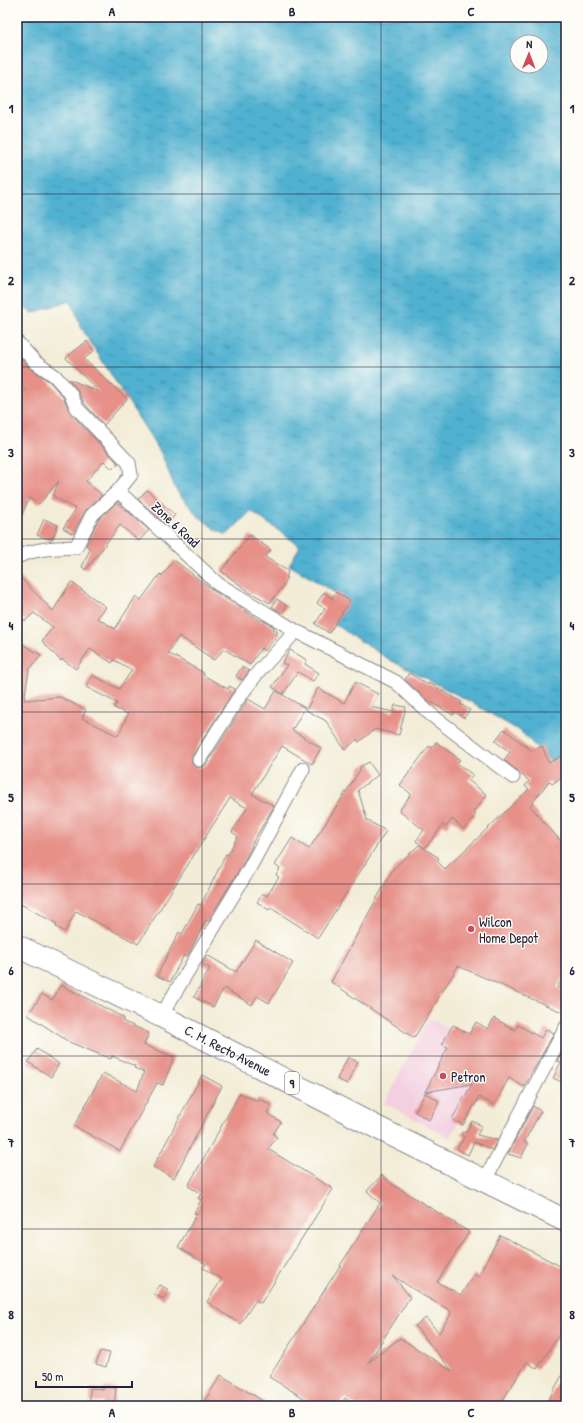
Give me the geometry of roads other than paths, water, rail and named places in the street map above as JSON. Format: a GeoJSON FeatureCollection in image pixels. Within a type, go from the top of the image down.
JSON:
{"type":"FeatureCollection","features":[{"type":"Feature","properties":{"kind":"highway","name":"C. M. Recto Avenue"},"geometry":{"type":"LineString","coordinates":[[17,946],[161,1016],[382,1130],[566,1221]]}},
{"type":"Feature","properties":{"kind":"street"},"geometry":{"type":"LineString","coordinates":[[17,342],[35,362],[47,368],[70,393],[77,408],[129,463],[132,475],[92,516],[76,547],[42,549],[17,556]]}},
{"type":"Feature","properties":{"kind":"street","name":"Zone 6 Road"},"geometry":{"type":"LineString","coordinates":[[118,490],[218,584],[296,631],[396,682],[429,713],[513,777]]}},
{"type":"Feature","properties":{"kind":"street"},"geometry":{"type":"LineString","coordinates":[[199,760],[237,700],[259,671],[296,631]]}},
{"type":"Feature","properties":{"kind":"street"},"geometry":{"type":"LineString","coordinates":[[161,1016],[249,869],[303,768]]}},
{"type":"Feature","properties":{"kind":"street"},"geometry":{"type":"LineString","coordinates":[[485,1180],[566,1026]]}},
{"type":"Feature","properties":{"kind":"water"},"geometry":{"type":"Polygon","coordinates":[[[17,17],[566,17],[566,776],[521,732],[471,702],[390,660],[326,619],[342,597],[289,565],[300,546],[251,511],[227,535],[216,530],[197,515],[176,490],[161,453],[82,329],[71,300],[33,313],[17,301],[17,17]]]}},
{"type":"Feature","properties":{"kind":"place","name":"Wilcon Home Depot"},"geometry":{"type":"Point","coordinates":[471,929]}},
{"type":"Feature","properties":{"kind":"place","name":"Petron"},"geometry":{"type":"Point","coordinates":[443,1076]}}]}
